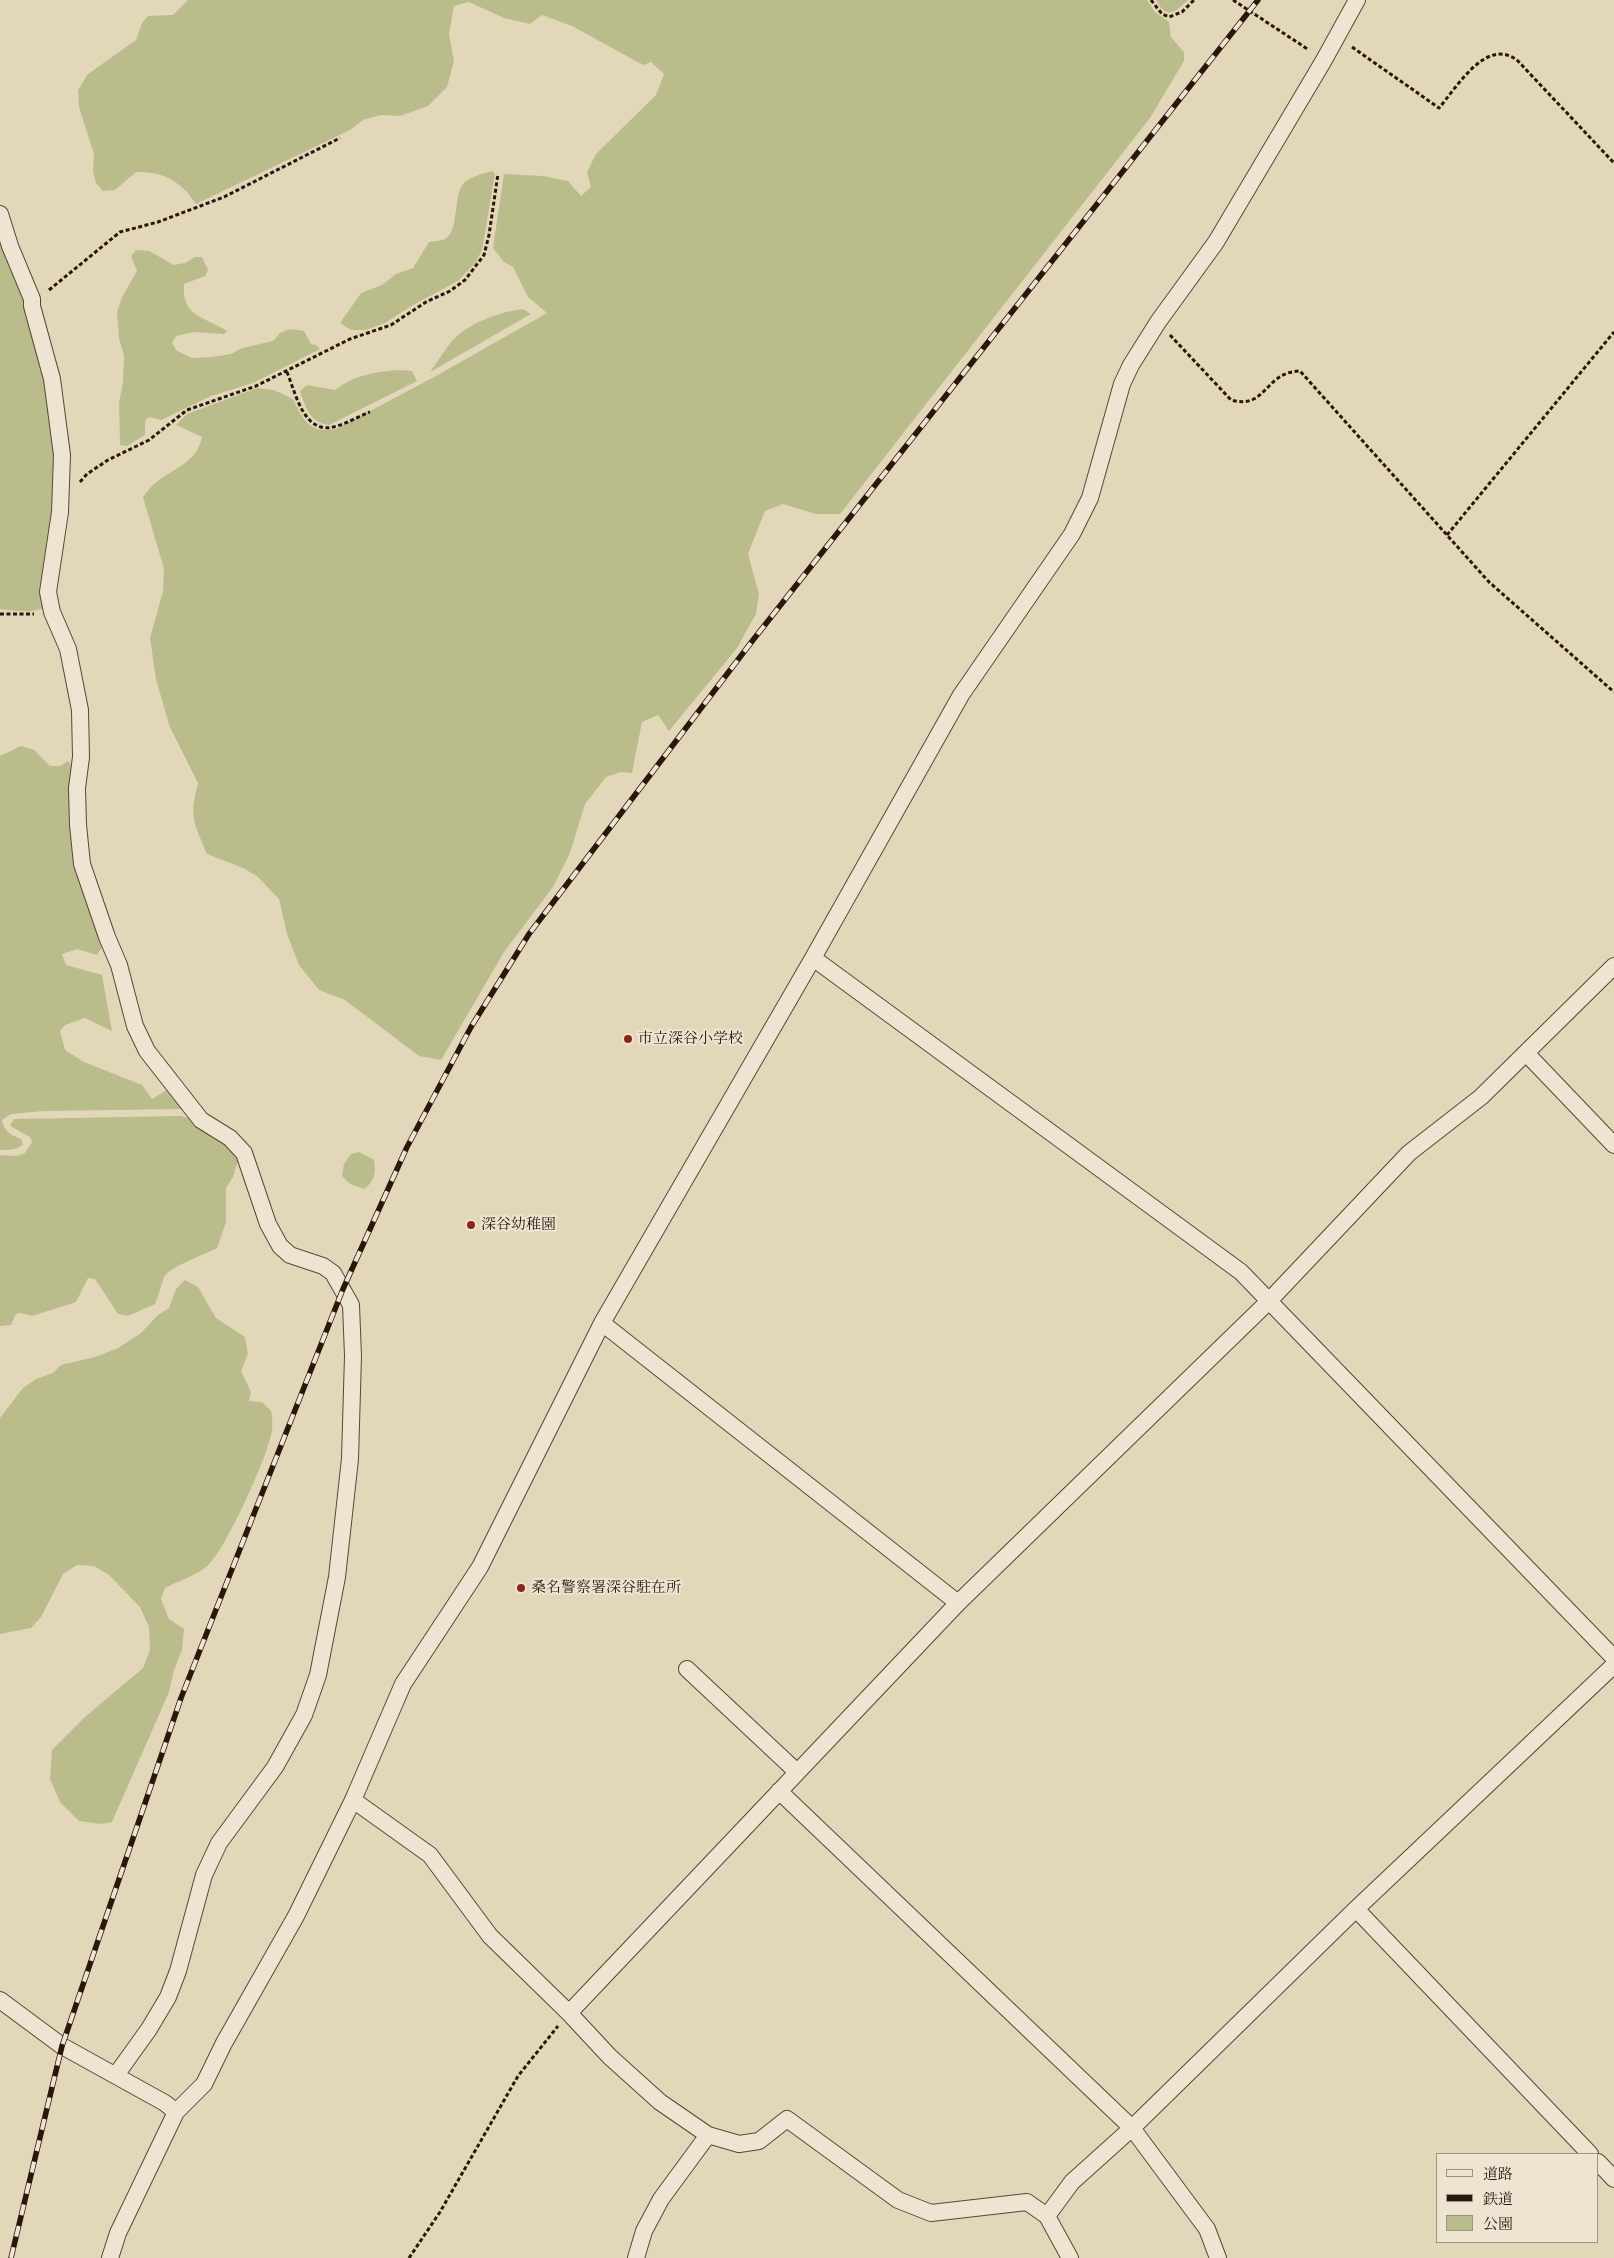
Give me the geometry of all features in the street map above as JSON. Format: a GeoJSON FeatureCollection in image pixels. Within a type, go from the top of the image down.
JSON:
{"type":"FeatureCollection","features":[{"type":"Feature","properties":{"kind":"street"},"geometry":{"type":"LineString","coordinates":[[110,2258],[118,2232],[176,2112],[204,2084],[234,2026],[296,1916],[353,1800],[403,1684],[480,1567],[602,1323],[813,958],[961,695],[1072,534],[1090,498],[1122,384],[1131,365],[1158,322],[1216,242],[1324,60],[1357,0]]}},
{"type":"Feature","properties":{"kind":"street"},"geometry":{"type":"LineString","coordinates":[[0,214],[10,246],[32,299],[32,306],[52,380],[62,455],[60,512],[48,592],[52,612],[68,650],[80,710],[81,757],[77,788],[82,864],[119,965],[128,1004],[139,1037],[147,1051],[201,1120],[230,1138],[244,1153],[268,1224],[280,1246],[290,1255],[323,1266],[333,1273],[351,1305],[353,1356],[350,1459],[337,1577],[318,1675],[304,1715],[275,1767],[219,1843],[204,1875],[178,1971],[168,1997],[149,2029],[116,2075]]}},
{"type":"Feature","properties":{"kind":"street"},"geometry":{"type":"LineString","coordinates":[[813,958],[1240,1272],[1614,1658]]}},
{"type":"Feature","properties":{"kind":"street"},"geometry":{"type":"LineString","coordinates":[[569,2012],[958,1603],[1268,1302],[1409,1152],[1481,1098],[1614,966]]}},
{"type":"Feature","properties":{"kind":"street"},"geometry":{"type":"LineString","coordinates":[[1526,1053],[1614,1145]]}},
{"type":"Feature","properties":{"kind":"street"},"geometry":{"type":"LineString","coordinates":[[602,1323],[958,1603]]}},
{"type":"Feature","properties":{"kind":"street"},"geometry":{"type":"LineString","coordinates":[[1047,2216],[1072,2182],[1132,2128],[1356,1909],[1614,1665]]}},
{"type":"Feature","properties":{"kind":"street"},"geometry":{"type":"LineString","coordinates":[[687,1669],[797,1772]]}},
{"type":"Feature","properties":{"kind":"street"},"geometry":{"type":"LineString","coordinates":[[779,1791],[1132,2128],[1207,2229],[1218,2258]]}},
{"type":"Feature","properties":{"kind":"street"},"geometry":{"type":"LineString","coordinates":[[353,1800],[430,1855],[490,1936],[569,2012],[610,2057],[660,2102],[708,2135],[739,2144],[758,2141],[787,2119],[898,2200],[931,2213],[1027,2202],[1047,2216],[1070,2258]]}},
{"type":"Feature","properties":{"kind":"street"},"geometry":{"type":"LineString","coordinates":[[1356,1909],[1589,2153]]}},
{"type":"Feature","properties":{"kind":"street"},"geometry":{"type":"LineString","coordinates":[[0,2000],[62,2046],[116,2075],[176,2112]]}},
{"type":"Feature","properties":{"kind":"street"},"geometry":{"type":"LineString","coordinates":[[636,2258],[644,2231],[661,2199],[708,2135]]}},
{"type":"Feature","properties":{"kind":"street"},"geometry":{"type":"LineString","coordinates":[[1599,2163],[1614,2179]]}},
{"type":"Feature","properties":{"kind":"path"},"geometry":{"type":"LineString","coordinates":[[1151,0],[1162,14],[1169,17],[1182,12],[1194,0]]}},
{"type":"Feature","properties":{"kind":"path"},"geometry":{"type":"LineString","coordinates":[[1233,0],[1324,60]]}},
{"type":"Feature","properties":{"kind":"path"},"geometry":{"type":"LineString","coordinates":[[1337,37],[1439,108],[1479,62],[1494,53],[1509,54],[1518,60],[1614,164]]}},
{"type":"Feature","properties":{"kind":"path"},"geometry":{"type":"LineString","coordinates":[[32,306],[120,232],[158,222],[217,200],[340,138]]}},
{"type":"Feature","properties":{"kind":"path"},"geometry":{"type":"LineString","coordinates":[[60,512],[70,494],[87,474],[108,460],[149,440],[187,410],[287,372],[350,340],[391,324],[466,280],[484,255],[489,235],[498,174]]}},
{"type":"Feature","properties":{"kind":"path"},"geometry":{"type":"LineString","coordinates":[[1158,322],[1231,400],[1243,403],[1255,399],[1277,378],[1289,371],[1300,371],[1489,582],[1614,692]]}},
{"type":"Feature","properties":{"kind":"path"},"geometry":{"type":"LineString","coordinates":[[1447,535],[1614,332]]}},
{"type":"Feature","properties":{"kind":"path"},"geometry":{"type":"LineString","coordinates":[[287,372],[304,415],[313,425],[326,428],[337,426],[370,412]]}},
{"type":"Feature","properties":{"kind":"path"},"geometry":{"type":"LineString","coordinates":[[0,614],[44,614],[52,612]]}},
{"type":"Feature","properties":{"kind":"path"},"geometry":{"type":"LineString","coordinates":[[409,2258],[440,2212],[518,2076],[569,2012]]}},
{"type":"Feature","properties":{"kind":"green space"},"geometry":{"type":"Polygon","coordinates":[[[188,0],[1147,0],[1155,12],[1169,22],[1171,37],[1184,52],[1184,61],[1150,118],[840,514],[816,514],[783,504],[765,511],[748,554],[759,594],[756,614],[737,648],[669,731],[658,715],[642,722],[632,773],[621,772],[606,777],[585,804],[570,853],[553,887],[504,952],[441,1060],[419,1056],[345,1000],[319,990],[299,965],[287,934],[279,899],[257,876],[243,868],[207,854],[194,820],[193,812],[198,783],[169,725],[156,679],[150,638],[163,591],[164,569],[143,497],[160,479],[195,454],[202,437],[176,425],[187,414],[257,388],[274,390],[293,399],[308,424],[320,429],[336,429],[436,376],[547,313],[528,297],[513,267],[504,262],[493,248],[504,174],[543,176],[568,181],[581,196],[591,187],[587,172],[596,154],[656,95],[664,74],[651,62],[643,65],[572,26],[542,15],[530,24],[504,18],[469,2],[454,6],[449,34],[454,61],[447,87],[428,106],[400,116],[381,115],[363,120],[350,130],[196,204],[191,196],[178,184],[155,173],[136,172],[115,190],[103,191],[96,183],[93,172],[94,154],[79,107],[78,90],[88,74],[136,40],[142,23],[148,16],[173,15],[188,0]]]}},
{"type":"Feature","properties":{"kind":"green space"},"geometry":{"type":"Polygon","coordinates":[[[1156,0],[1188,0],[1175,11],[1167,12],[1156,0]]]}},
{"type":"Feature","properties":{"kind":"green space"},"geometry":{"type":"Polygon","coordinates":[[[492,171],[495,174],[482,250],[476,262],[458,281],[413,305],[385,323],[366,330],[351,330],[340,323],[361,293],[382,285],[396,274],[413,268],[429,242],[443,240],[449,235],[463,184],[473,177],[492,171]]]}},
{"type":"Feature","properties":{"kind":"green space"},"geometry":{"type":"Polygon","coordinates":[[[0,226],[29,300],[48,381],[58,454],[44,608],[28,611],[0,609],[0,226]]]}},
{"type":"Feature","properties":{"kind":"green space"},"geometry":{"type":"Polygon","coordinates":[[[136,250],[149,251],[174,265],[185,263],[195,257],[202,257],[208,270],[205,276],[184,284],[186,303],[196,314],[227,331],[224,334],[194,332],[176,336],[172,343],[177,351],[192,358],[231,354],[242,348],[273,341],[280,333],[290,329],[304,331],[311,344],[316,345],[320,349],[253,383],[211,396],[161,420],[149,417],[145,421],[145,435],[127,446],[120,445],[119,403],[123,382],[124,356],[119,338],[117,312],[122,297],[137,271],[131,256],[136,250]]]}},
{"type":"Feature","properties":{"kind":"green space"},"geometry":{"type":"Polygon","coordinates":[[[523,309],[531,314],[430,372],[453,340],[468,328],[495,315],[523,309]]]}},
{"type":"Feature","properties":{"kind":"green space"},"geometry":{"type":"Polygon","coordinates":[[[398,370],[412,371],[417,381],[329,425],[317,421],[309,413],[300,391],[307,385],[335,390],[365,375],[398,370]]]}},
{"type":"Feature","properties":{"kind":"green space"},"geometry":{"type":"Polygon","coordinates":[[[21,746],[34,750],[50,766],[60,766],[68,761],[74,769],[73,811],[105,943],[97,955],[77,949],[62,954],[66,965],[102,975],[112,1031],[85,1018],[65,1025],[60,1031],[65,1050],[84,1062],[142,1085],[152,1099],[170,1088],[183,1109],[44,1111],[11,1114],[2,1120],[4,1127],[8,1132],[21,1139],[23,1144],[15,1149],[0,1150],[0,756],[21,746]]]}},
{"type":"Feature","properties":{"kind":"green space"},"geometry":{"type":"Polygon","coordinates":[[[181,1116],[204,1126],[240,1154],[233,1177],[226,1188],[226,1222],[217,1248],[167,1273],[155,1304],[128,1316],[118,1314],[95,1279],[88,1278],[76,1302],[32,1316],[21,1313],[16,1314],[11,1325],[0,1326],[0,1155],[16,1156],[25,1153],[32,1142],[30,1137],[10,1125],[14,1119],[181,1116]]]}},
{"type":"Feature","properties":{"kind":"green space"},"geometry":{"type":"Polygon","coordinates":[[[359,1152],[374,1160],[374,1176],[364,1189],[350,1184],[342,1176],[344,1164],[351,1154],[359,1152]]]}},
{"type":"Feature","properties":{"kind":"green space"},"geometry":{"type":"Polygon","coordinates":[[[185,1280],[198,1287],[216,1318],[245,1337],[248,1354],[241,1371],[251,1392],[249,1401],[262,1402],[271,1411],[272,1430],[263,1460],[245,1503],[214,1558],[202,1570],[165,1588],[161,1599],[169,1619],[184,1629],[182,1650],[174,1670],[169,1692],[112,1822],[101,1824],[79,1821],[60,1802],[50,1779],[52,1750],[85,1717],[143,1668],[150,1650],[149,1627],[140,1607],[109,1575],[94,1566],[77,1565],[63,1574],[41,1617],[31,1628],[0,1634],[0,1418],[23,1388],[36,1379],[53,1373],[61,1365],[95,1357],[118,1348],[141,1333],[158,1315],[169,1308],[176,1289],[185,1280]]]}},
{"type":"Feature","properties":{"kind":"railway"},"geometry":{"type":"LineString","coordinates":[[11,2258],[62,2046],[181,1698],[343,1289],[407,1147],[471,1027],[529,934],[753,640],[1258,0]]}},
{"type":"Feature","properties":{"kind":"place","name":"市立深谷小学校"},"geometry":{"type":"Point","coordinates":[628,1039]}},
{"type":"Feature","properties":{"kind":"place","name":"深谷幼稚園"},"geometry":{"type":"Point","coordinates":[471,1225]}},
{"type":"Feature","properties":{"kind":"place","name":"桑名警察署深谷駐在所"},"geometry":{"type":"Point","coordinates":[521,1588]}}]}
